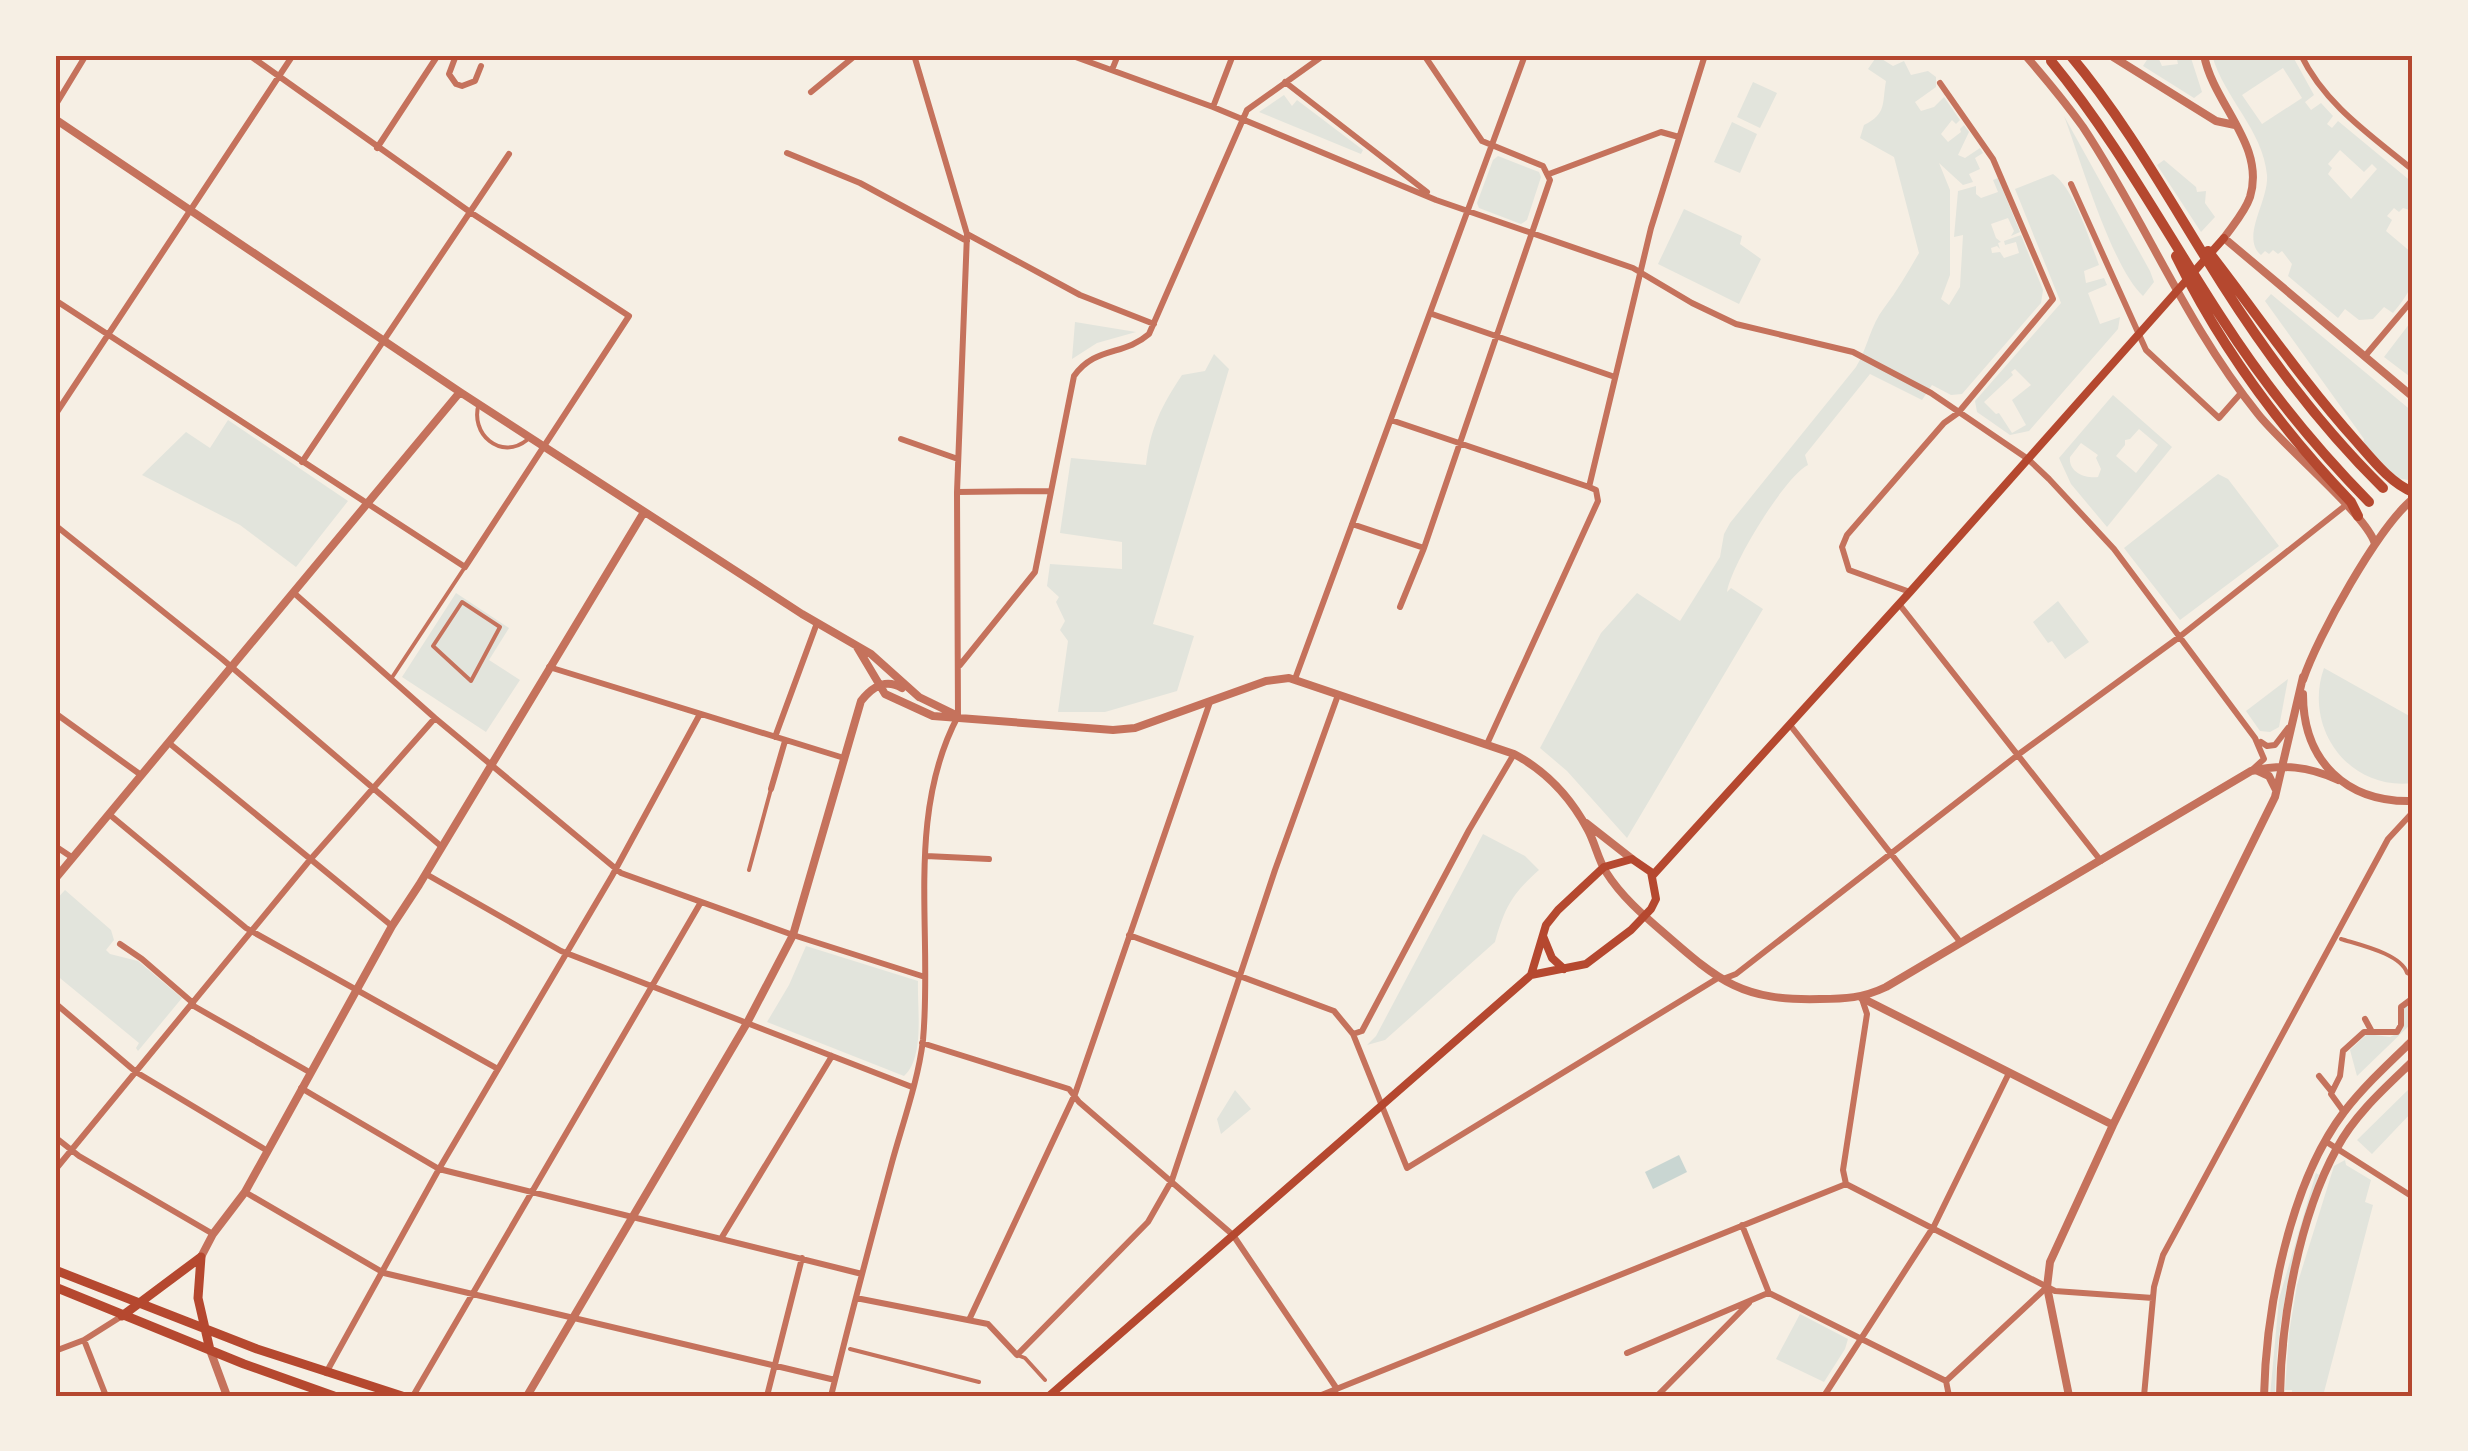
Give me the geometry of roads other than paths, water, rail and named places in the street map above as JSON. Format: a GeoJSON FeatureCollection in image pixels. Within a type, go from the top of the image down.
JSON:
{"type":"FeatureCollection","features":[{"type":"Feature","properties":{"kind":"highway"},"geometry":{"type":"LineString","coordinates":[[2070,55],[2118,117],[2243,316],[2293,387],[2383,488]]}},
{"type":"Feature","properties":{"kind":"highway"},"geometry":{"type":"LineString","coordinates":[[2051,61],[2090,111],[2270,388],[2369,502]]}},
{"type":"Feature","properties":{"kind":"highway"},"geometry":{"type":"LineString","coordinates":[[2170,202],[2314,394],[2368,454],[2413,496]]}},
{"type":"Feature","properties":{"kind":"highway"},"geometry":{"type":"LineString","coordinates":[[2151,206],[2202,310],[2231,356],[2276,417],[2351,502],[2358,516]]}},
{"type":"Feature","properties":{"kind":"main road"},"geometry":{"type":"LineString","coordinates":[[1653,875],[2224,238]]}},
{"type":"Feature","properties":{"kind":"main road"},"geometry":{"type":"LineString","coordinates":[[1049,1396],[1531,975],[1543,936],[1558,910],[1604,868],[1612,862],[1632,859],[1653,875],[1656,899],[1644,917],[1596,958],[1565,970],[1531,975]]}},
{"type":"Feature","properties":{"kind":"main road"},"geometry":{"type":"LineString","coordinates":[[1543,936],[1552,958],[1565,970]]}},
{"type":"Feature","properties":{"kind":"main road"},"geometry":{"type":"LineString","coordinates":[[122,1316],[201,1257]]}},
{"type":"Feature","properties":{"kind":"main road"},"geometry":{"type":"LineString","coordinates":[[201,1257],[198,1287],[210,1350]]}},
{"type":"Feature","properties":{"kind":"main road"},"geometry":{"type":"LineString","coordinates":[[55,1270],[326,1373],[402,1396]]}},
{"type":"Feature","properties":{"kind":"main road"},"geometry":{"type":"LineString","coordinates":[[180,1274],[192,1278],[198,1287]]}},
{"type":"Feature","properties":{"kind":"main road"},"geometry":{"type":"LineString","coordinates":[[55,1288],[334,1396]]}},
{"type":"Feature","properties":{"kind":"street"},"geometry":{"type":"LineString","coordinates":[[55,106],[86,55]]}},
{"type":"Feature","properties":{"kind":"street"},"geometry":{"type":"LineString","coordinates":[[249,55],[470,212],[629,316],[391,678]]}},
{"type":"Feature","properties":{"kind":"street"},"geometry":{"type":"LineString","coordinates":[[55,415],[292,55]]}},
{"type":"Feature","properties":{"kind":"street"},"geometry":{"type":"LineString","coordinates":[[377,148],[438,55]]}},
{"type":"Feature","properties":{"kind":"street"},"geometry":{"type":"LineString","coordinates":[[811,92],[856,55]]}},
{"type":"Feature","properties":{"kind":"street"},"geometry":{"type":"LineString","coordinates":[[831,1396],[922,1044],[931,790],[945,741],[958,716],[957,492],[967,238],[914,55]]}},
{"type":"Feature","properties":{"kind":"street"},"geometry":{"type":"LineString","coordinates":[[857,647],[878,686],[893,700],[932,716],[1113,730],[1152,723],[1266,680],[1295,680],[1450,735],[1488,744],[1514,754],[1554,782],[1582,821],[1604,868],[1644,917],[1720,979],[1754,995],[1781,1000],[1862,998],[1886,987],[2254,770],[2264,759],[2255,738],[2114,550],[2028,459],[1931,394],[1864,357],[1831,344],[1768,334],[1736,324],[1640,272],[1436,200],[1213,106],[1070,55]]}},
{"type":"Feature","properties":{"kind":"street"},"geometry":{"type":"LineString","coordinates":[[1112,70],[1118,55]]}},
{"type":"Feature","properties":{"kind":"street"},"geometry":{"type":"LineString","coordinates":[[1213,106],[1233,55]]}},
{"type":"Feature","properties":{"kind":"street"},"geometry":{"type":"LineString","coordinates":[[959,666],[1036,572],[1074,376],[1094,356],[1139,343],[1149,334],[1247,110],[1324,55]]}},
{"type":"Feature","properties":{"kind":"street"},"geometry":{"type":"LineString","coordinates":[[1424,55],[1482,141],[1543,166],[1549,174]]}},
{"type":"Feature","properties":{"kind":"street"},"geometry":{"type":"LineString","coordinates":[[1295,680],[1525,55]]}},
{"type":"Feature","properties":{"kind":"street"},"geometry":{"type":"LineString","coordinates":[[1589,486],[1640,272],[1705,55]]}},
{"type":"Feature","properties":{"kind":"street"},"geometry":{"type":"LineString","coordinates":[[2110,55],[2216,121],[2235,124]]}},
{"type":"Feature","properties":{"kind":"street"},"geometry":{"type":"LineString","coordinates":[[2204,55],[2215,89],[2250,156],[2253,178],[2249,200],[2224,238],[2413,397]]}},
{"type":"Feature","properties":{"kind":"street"},"geometry":{"type":"LineString","coordinates":[[2302,55],[2328,96],[2413,170]]}},
{"type":"Feature","properties":{"kind":"street"},"geometry":{"type":"LineString","coordinates":[[2031,57],[2101,156],[2241,393],[2294,454],[2371,530],[2375,544]]}},
{"type":"Feature","properties":{"kind":"street"},"geometry":{"type":"LineString","coordinates":[[455,58],[450,74],[462,86],[474,81],[481,66]]}},
{"type":"Feature","properties":{"kind":"street"},"geometry":{"type":"LineString","coordinates":[[1285,82],[1436,200]]}},
{"type":"Feature","properties":{"kind":"street"},"geometry":{"type":"LineString","coordinates":[[1910,592],[1854,573],[1843,559],[1842,546],[1847,534],[1958,412],[2053,298],[1993,159],[1940,83]]}},
{"type":"Feature","properties":{"kind":"street"},"geometry":{"type":"LineString","coordinates":[[55,119],[460,392],[857,647],[891,670],[919,697]]}},
{"type":"Feature","properties":{"kind":"street"},"geometry":{"type":"LineString","coordinates":[[1549,174],[1661,132],[1680,136]]}},
{"type":"Feature","properties":{"kind":"street"},"geometry":{"type":"LineString","coordinates":[[787,152],[860,184],[1080,295],[1154,324]]}},
{"type":"Feature","properties":{"kind":"street"},"geometry":{"type":"LineString","coordinates":[[302,462],[509,154]]}},
{"type":"Feature","properties":{"kind":"street"},"geometry":{"type":"LineString","coordinates":[[1400,607],[1424,548],[1549,174]]}},
{"type":"Feature","properties":{"kind":"street"},"geometry":{"type":"LineString","coordinates":[[2072,184],[2146,350],[2219,418],[2241,393]]}},
{"type":"Feature","properties":{"kind":"street"},"geometry":{"type":"LineString","coordinates":[[2365,356],[2413,299]]}},
{"type":"Feature","properties":{"kind":"street"},"geometry":{"type":"LineString","coordinates":[[55,300],[465,567]]}},
{"type":"Feature","properties":{"kind":"street"},"geometry":{"type":"LineString","coordinates":[[1432,314],[1615,377]]}},
{"type":"Feature","properties":{"kind":"street"},"geometry":{"type":"LineString","coordinates":[[55,879],[460,392]]}},
{"type":"Feature","properties":{"kind":"street"},"geometry":{"type":"LineString","coordinates":[[479,403],[474,417],[477,428],[488,439],[503,447],[516,448],[530,436]]}},
{"type":"Feature","properties":{"kind":"street"},"geometry":{"type":"LineString","coordinates":[[1392,420],[1596,490],[1598,501],[1488,744]]}},
{"type":"Feature","properties":{"kind":"street"},"geometry":{"type":"LineString","coordinates":[[901,439],[958,459]]}},
{"type":"Feature","properties":{"kind":"street"},"geometry":{"type":"LineString","coordinates":[[957,492],[1050,491]]}},
{"type":"Feature","properties":{"kind":"street"},"geometry":{"type":"LineString","coordinates":[[2069,1396],[2048,1287],[2056,1248],[2276,794],[2304,678],[2375,544],[2387,524],[2413,496]]}},
{"type":"Feature","properties":{"kind":"street"},"geometry":{"type":"LineString","coordinates":[[1129,935],[1328,1008],[1342,1018],[1353,1034],[1407,1168],[1720,979],[1736,974],[2020,754],[2178,638],[2346,505]]}},
{"type":"Feature","properties":{"kind":"street"},"geometry":{"type":"LineString","coordinates":[[201,1257],[244,1192],[392,926],[644,512]]}},
{"type":"Feature","properties":{"kind":"street"},"geometry":{"type":"LineString","coordinates":[[1352,524],[1424,548]]}},
{"type":"Feature","properties":{"kind":"street"},"geometry":{"type":"LineString","coordinates":[[55,525],[442,847]]}},
{"type":"Feature","properties":{"kind":"street"},"geometry":{"type":"LineString","coordinates":[[294,594],[615,869],[793,936],[926,977]]}},
{"type":"Feature","properties":{"kind":"street"},"geometry":{"type":"LineString","coordinates":[[462,602],[500,627],[472,681],[433,646],[462,602]]}},
{"type":"Feature","properties":{"kind":"street"},"geometry":{"type":"LineString","coordinates":[[1899,604],[2101,861]]}},
{"type":"Feature","properties":{"kind":"street"},"geometry":{"type":"LineString","coordinates":[[775,737],[817,624]]}},
{"type":"Feature","properties":{"kind":"street"},"geometry":{"type":"LineString","coordinates":[[550,667],[844,758]]}},
{"type":"Feature","properties":{"kind":"street"},"geometry":{"type":"LineString","coordinates":[[2304,678],[2308,731],[2338,780]]}},
{"type":"Feature","properties":{"kind":"street"},"geometry":{"type":"LineString","coordinates":[[526,1396],[747,1023],[793,936],[861,701],[878,686],[897,684],[958,716]]}},
{"type":"Feature","properties":{"kind":"street"},"geometry":{"type":"LineString","coordinates":[[1017,1355],[1148,1222],[1172,1180],[1275,870],[1338,696]]}},
{"type":"Feature","properties":{"kind":"street"},"geometry":{"type":"LineString","coordinates":[[969,1320],[1075,1094],[1210,702]]}},
{"type":"Feature","properties":{"kind":"street"},"geometry":{"type":"LineString","coordinates":[[55,713],[140,775]]}},
{"type":"Feature","properties":{"kind":"street"},"geometry":{"type":"LineString","coordinates":[[326,1373],[700,714]]}},
{"type":"Feature","properties":{"kind":"street"},"geometry":{"type":"LineString","coordinates":[[55,1170],[309,861],[435,718]]}},
{"type":"Feature","properties":{"kind":"street"},"geometry":{"type":"LineString","coordinates":[[2255,738],[2267,746],[2274,745],[2294,718]]}},
{"type":"Feature","properties":{"kind":"street"},"geometry":{"type":"LineString","coordinates":[[1790,725],[1962,944]]}},
{"type":"Feature","properties":{"kind":"street"},"geometry":{"type":"LineString","coordinates":[[749,870],[785,740]]}},
{"type":"Feature","properties":{"kind":"street"},"geometry":{"type":"LineString","coordinates":[[169,743],[392,926]]}},
{"type":"Feature","properties":{"kind":"street"},"geometry":{"type":"LineString","coordinates":[[1353,1034],[1362,1031],[1514,754]]}},
{"type":"Feature","properties":{"kind":"street"},"geometry":{"type":"LineString","coordinates":[[2254,770],[2306,768],[2377,799],[2413,801]]}},
{"type":"Feature","properties":{"kind":"street"},"geometry":{"type":"LineString","coordinates":[[2254,770],[2269,776],[2276,794]]}},
{"type":"Feature","properties":{"kind":"street"},"geometry":{"type":"LineString","coordinates":[[2144,1396],[2159,1266],[2388,839],[2413,812]]}},
{"type":"Feature","properties":{"kind":"street"},"geometry":{"type":"LineString","coordinates":[[110,815],[252,931],[498,1070]]}},
{"type":"Feature","properties":{"kind":"street"},"geometry":{"type":"LineString","coordinates":[[1582,821],[1632,859]]}},
{"type":"Feature","properties":{"kind":"street"},"geometry":{"type":"LineString","coordinates":[[55,846],[73,858]]}},
{"type":"Feature","properties":{"kind":"street"},"geometry":{"type":"LineString","coordinates":[[926,856],[989,858]]}},
{"type":"Feature","properties":{"kind":"street"},"geometry":{"type":"LineString","coordinates":[[426,874],[566,952],[912,1087]]}},
{"type":"Feature","properties":{"kind":"street"},"geometry":{"type":"LineString","coordinates":[[413,1396],[701,902]]}},
{"type":"Feature","properties":{"kind":"street"},"geometry":{"type":"LineString","coordinates":[[2341,939],[2390,956],[2405,965],[2407,973],[2413,976]]}},
{"type":"Feature","properties":{"kind":"street"},"geometry":{"type":"LineString","coordinates":[[120,944],[193,1004],[311,1073]]}},
{"type":"Feature","properties":{"kind":"street"},"geometry":{"type":"LineString","coordinates":[[1867,1014],[1879,1008],[1886,987]]}},
{"type":"Feature","properties":{"kind":"street"},"geometry":{"type":"LineString","coordinates":[[1862,998],[2113,1125]]}},
{"type":"Feature","properties":{"kind":"street"},"geometry":{"type":"LineString","coordinates":[[1846,1184],[1843,1170],[1867,1014],[1862,998]]}},
{"type":"Feature","properties":{"kind":"street"},"geometry":{"type":"LineString","coordinates":[[2344,1112],[2332,1098],[2340,1076],[2340,1048],[2371,1030],[2397,1032],[2401,1006],[2413,998]]}},
{"type":"Feature","properties":{"kind":"street"},"geometry":{"type":"LineString","coordinates":[[55,1003],[136,1072],[266,1150]]}},
{"type":"Feature","properties":{"kind":"street"},"geometry":{"type":"LineString","coordinates":[[2366,1019],[2371,1030]]}},
{"type":"Feature","properties":{"kind":"street"},"geometry":{"type":"LineString","coordinates":[[2264,1396],[2270,1316],[2306,1183],[2325,1140],[2344,1112],[2413,1040]]}},
{"type":"Feature","properties":{"kind":"street"},"geometry":{"type":"LineString","coordinates":[[922,1044],[1075,1094],[1079,1102],[1233,1235],[1337,1389]]}},
{"type":"Feature","properties":{"kind":"street"},"geometry":{"type":"LineString","coordinates":[[722,1237],[832,1056]]}},
{"type":"Feature","properties":{"kind":"street"},"geometry":{"type":"LineString","coordinates":[[2280,1396],[2283,1330],[2294,1271],[2314,1204],[2337,1147],[2376,1098],[2413,1061]]}},
{"type":"Feature","properties":{"kind":"street"},"geometry":{"type":"LineString","coordinates":[[1824,1396],[1934,1226],[2009,1074]]}},
{"type":"Feature","properties":{"kind":"street"},"geometry":{"type":"LineString","coordinates":[[2319,1076],[2332,1092]]}},
{"type":"Feature","properties":{"kind":"street"},"geometry":{"type":"LineString","coordinates":[[302,1088],[439,1169],[862,1274]]}},
{"type":"Feature","properties":{"kind":"street"},"geometry":{"type":"LineString","coordinates":[[55,1137],[71,1151],[213,1234]]}},
{"type":"Feature","properties":{"kind":"street"},"geometry":{"type":"LineString","coordinates":[[2325,1140],[2413,1196]]}},
{"type":"Feature","properties":{"kind":"street"},"geometry":{"type":"LineString","coordinates":[[1319,1396],[1846,1184],[2048,1287],[2062,1292],[2153,1298]]}},
{"type":"Feature","properties":{"kind":"street"},"geometry":{"type":"LineString","coordinates":[[244,1192],[384,1273],[835,1380]]}},
{"type":"Feature","properties":{"kind":"street"},"geometry":{"type":"LineString","coordinates":[[1742,1225],[1769,1293],[1946,1381]]}},
{"type":"Feature","properties":{"kind":"street"},"geometry":{"type":"LineString","coordinates":[[767,1396],[802,1258]]}},
{"type":"Feature","properties":{"kind":"street"},"geometry":{"type":"LineString","coordinates":[[1946,1381],[2048,1287]]}},
{"type":"Feature","properties":{"kind":"street"},"geometry":{"type":"LineString","coordinates":[[1627,1353],[1769,1293]]}},
{"type":"Feature","properties":{"kind":"street"},"geometry":{"type":"LineString","coordinates":[[856,1298],[990,1326],[1045,1380]]}},
{"type":"Feature","properties":{"kind":"street"},"geometry":{"type":"LineString","coordinates":[[1656,1396],[1750,1302]]}},
{"type":"Feature","properties":{"kind":"street"},"geometry":{"type":"LineString","coordinates":[[55,1351],[84,1340],[122,1316]]}},
{"type":"Feature","properties":{"kind":"street"},"geometry":{"type":"LineString","coordinates":[[84,1340],[106,1396]]}},
{"type":"Feature","properties":{"kind":"street"},"geometry":{"type":"LineString","coordinates":[[850,1349],[978,1382]]}},
{"type":"Feature","properties":{"kind":"street"},"geometry":{"type":"LineString","coordinates":[[210,1350],[226,1396]]}},
{"type":"Feature","properties":{"kind":"street"},"geometry":{"type":"LineString","coordinates":[[1946,1381],[1949,1396]]}}]}
